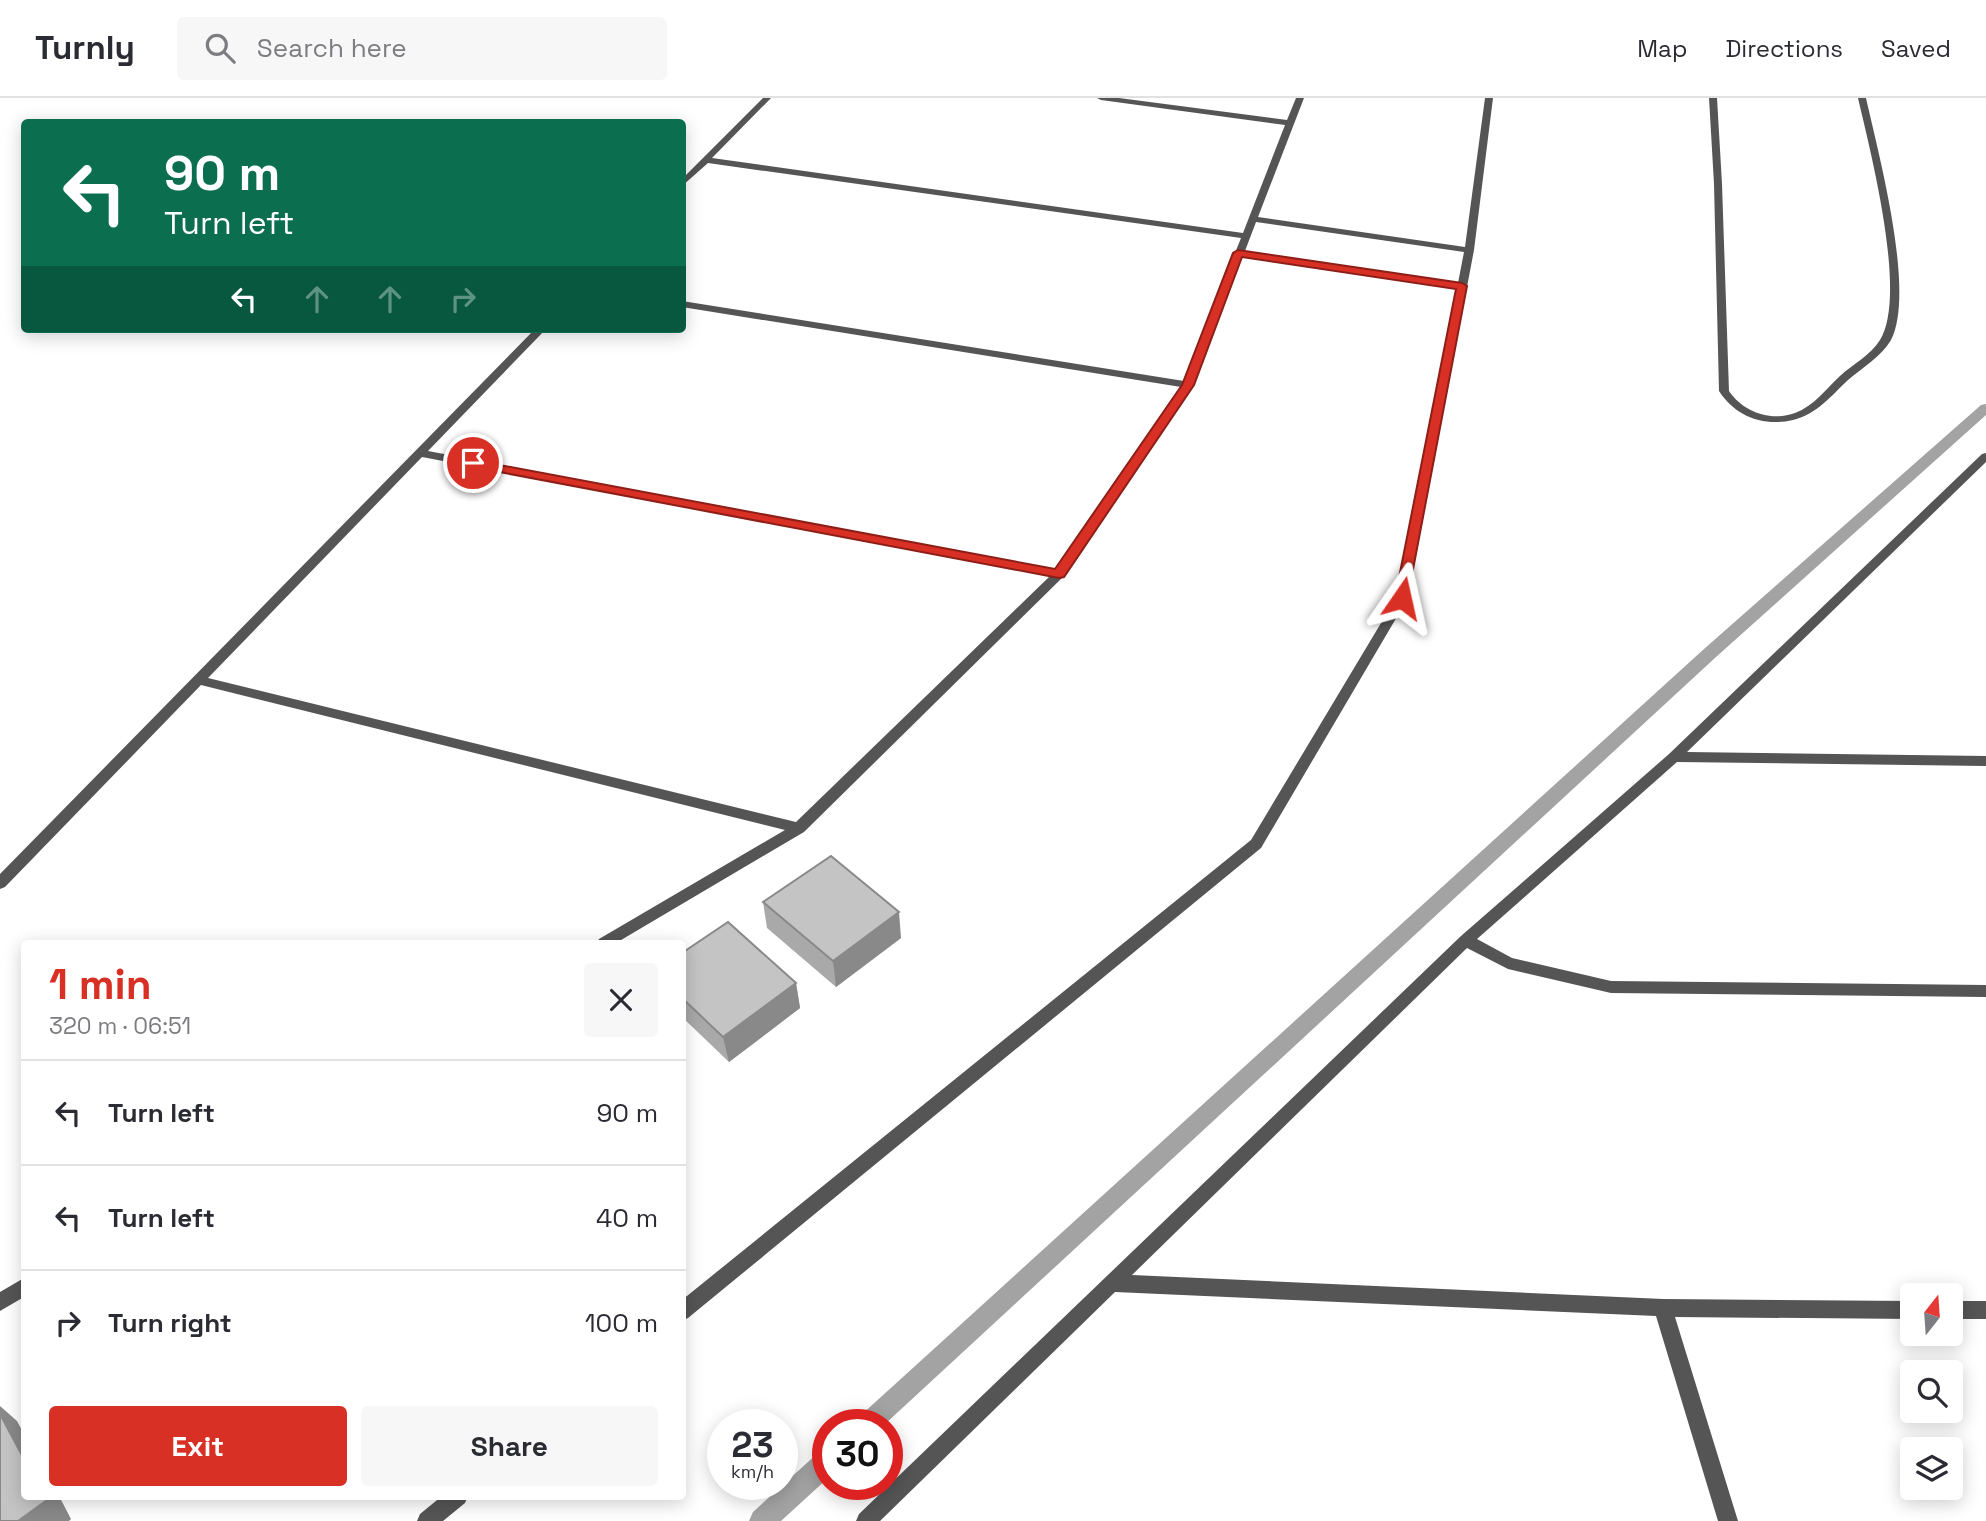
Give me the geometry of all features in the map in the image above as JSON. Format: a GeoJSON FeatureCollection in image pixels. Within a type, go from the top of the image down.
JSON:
{"type":"FeatureCollection","features":[{"type":"Feature","properties":{"kind":"street"},"geometry":{"type":"LineString","coordinates":[[686,180],[767,98]]}},
{"type":"Feature","properties":{"kind":"street"},"geometry":{"type":"LineString","coordinates":[[1101,98],[1290,123]]}},
{"type":"Feature","properties":{"kind":"street"},"geometry":{"type":"LineString","coordinates":[[609,940],[799,828],[1059,574],[1188,385],[1300,98]]}},
{"type":"Feature","properties":{"kind":"street"},"geometry":{"type":"LineString","coordinates":[[686,1309],[1256,844],[1402,598],[1469,250],[1489,98]]}},
{"type":"Feature","properties":{"kind":"street"},"geometry":{"type":"LineString","coordinates":[[1713,98],[1724,391],[1729,401],[1744,411],[1769,419],[1795,417],[1816,406],[1886,339],[1895,306],[1887,212],[1862,98]]}},
{"type":"Feature","properties":{"kind":"street"},"geometry":{"type":"LineString","coordinates":[[706,160],[1245,236]]}},
{"type":"Feature","properties":{"kind":"street"},"geometry":{"type":"LineString","coordinates":[[1251,219],[1469,250]]}},
{"type":"Feature","properties":{"kind":"street"},"geometry":{"type":"LineString","coordinates":[[1238,253],[1462,286]]}},
{"type":"Feature","properties":{"kind":"street"},"geometry":{"type":"LineString","coordinates":[[686,305],[1188,385]]}},
{"type":"Feature","properties":{"kind":"street"},"geometry":{"type":"LineString","coordinates":[[0,883],[537,333]]}},
{"type":"Feature","properties":{"kind":"street"},"geometry":{"type":"LineString","coordinates":[[419,453],[1059,574]]}},
{"type":"Feature","properties":{"kind":"street"},"geometry":{"type":"LineString","coordinates":[[866,1521],[1466,940],[1674,757],[1986,456]]}},
{"type":"Feature","properties":{"kind":"street"},"geometry":{"type":"LineString","coordinates":[[197,680],[799,828]]}},
{"type":"Feature","properties":{"kind":"street"},"geometry":{"type":"LineString","coordinates":[[1674,757],[1986,761]]}},
{"type":"Feature","properties":{"kind":"street"},"geometry":{"type":"LineString","coordinates":[[1466,940],[1508,963],[1611,988],[1986,991]]}},
{"type":"Feature","properties":{"kind":"street"},"geometry":{"type":"LineString","coordinates":[[1112,1283],[1663,1308],[1900,1310]]}},
{"type":"Feature","properties":{"kind":"street"},"geometry":{"type":"LineString","coordinates":[[0,1302],[21,1289]]}},
{"type":"Feature","properties":{"kind":"street"},"geometry":{"type":"LineString","coordinates":[[1663,1308],[1728,1521]]}},
{"type":"Feature","properties":{"kind":"street"},"geometry":{"type":"LineString","coordinates":[[1964,1310],[1986,1310]]}},
{"type":"Feature","properties":{"kind":"street"},"geometry":{"type":"LineString","coordinates":[[427,1521],[452,1500]]}},
{"type":"Feature","properties":{"kind":"building"},"geometry":{"type":"Polygon","coordinates":[[[831,856],[899,912],[833,961],[763,902],[831,856]]]}},
{"type":"Feature","properties":{"kind":"building"},"geometry":{"type":"Polygon","coordinates":[[[728,922],[796,983],[723,1037],[686,1002],[686,950],[728,922]]]}},
{"type":"Feature","properties":{"kind":"building"},"geometry":{"type":"Polygon","coordinates":[[[0,1414],[21,1453],[21,1500],[47,1500],[18,1521],[0,1521],[0,1414]]]}},
{"type":"Feature","properties":{"kind":"waterway"},"geometry":{"type":"LineString","coordinates":[[884,1409],[1710,653],[1986,408]]}},
{"type":"Feature","properties":{"kind":"waterway"},"geometry":{"type":"LineString","coordinates":[[762,1521],[812,1476]]}},
{"type":"Feature","properties":{"kind":"route"},"geometry":{"type":"LineString","coordinates":[[473,463],[1059,574],[1188,385],[1238,253],[1462,286],[1402,598]]}}]}
